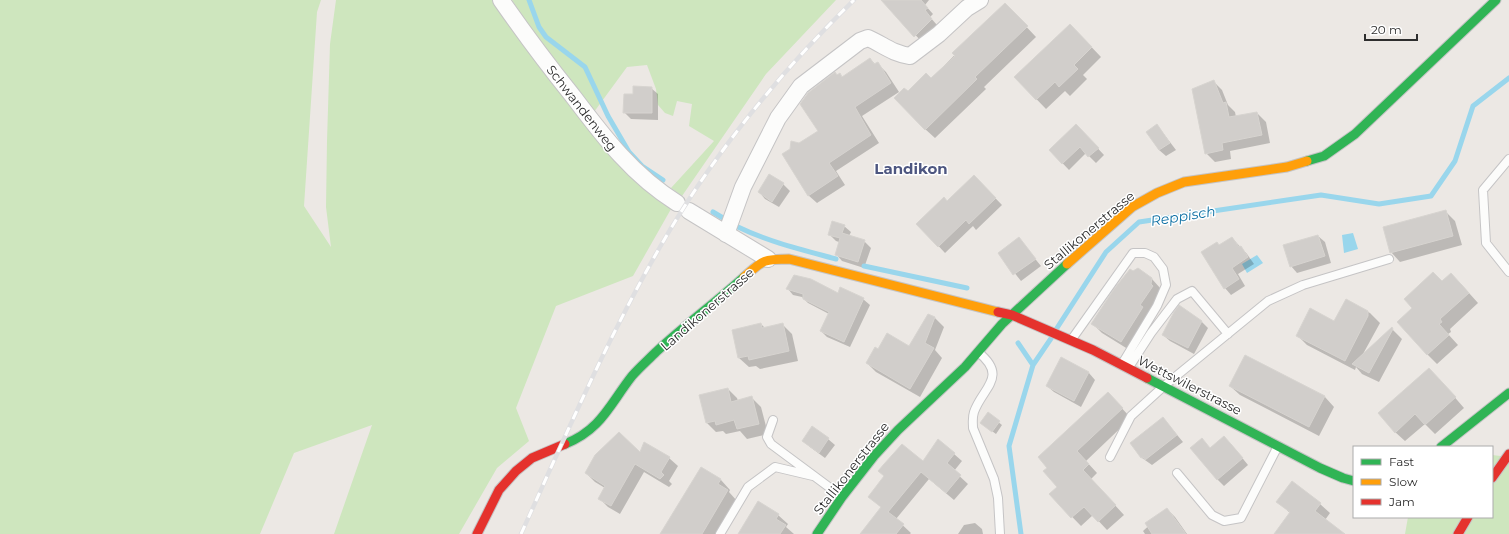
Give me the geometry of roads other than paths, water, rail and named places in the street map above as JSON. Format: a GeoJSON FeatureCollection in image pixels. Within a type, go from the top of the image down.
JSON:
{"type":"FeatureCollection","features":[{"type":"Feature","properties":{"kind":"street","name":"Schwandenweg"},"geometry":{"type":"LineString","coordinates":[[501,0],[534,47],[628,165],[649,184],[683,207],[768,259]]}},
{"type":"Feature","properties":{"kind":"street"},"geometry":{"type":"LineString","coordinates":[[726,234],[742,187],[757,157],[778,118],[801,86],[860,41],[868,38],[889,50],[910,56],[939,34],[967,8],[980,0]]}},
{"type":"Feature","properties":{"kind":"street","name":"Stallikonerstrasse"},"geometry":{"type":"LineString","coordinates":[[817,534],[842,497],[874,456],[898,430],[966,367],[989,338],[1012,315],[1067,264],[1132,208],[1157,193],[1184,182],[1287,167],[1324,156],[1355,134],[1496,0]]}},
{"type":"Feature","properties":{"kind":"street"},"geometry":{"type":"LineString","coordinates":[[768,259],[789,259],[1012,315]]}},
{"type":"Feature","properties":{"kind":"street","name":"Landikonerstrasse"},"geometry":{"type":"LineString","coordinates":[[477,534],[499,490],[516,470],[532,458],[578,438],[592,429],[609,409],[633,375],[656,352],[757,265],[768,259]]}},
{"type":"Feature","properties":{"kind":"street","name":"Wettswilerstrasse"},"geometry":{"type":"LineString","coordinates":[[1012,315],[1069,339],[1125,366],[1320,468],[1353,481]]}},
{"type":"Feature","properties":{"kind":"street"},"geometry":{"type":"LineString","coordinates":[[1442,446],[1509,393]]}},
{"type":"Feature","properties":{"kind":"street"},"geometry":{"type":"LineString","coordinates":[[1493,477],[1509,454]]}},
{"type":"Feature","properties":{"kind":"street"},"geometry":{"type":"LineString","coordinates":[[1458,534],[1467,518]]}},
{"type":"Feature","properties":{"kind":"lane"},"geometry":{"type":"LineString","coordinates":[[1509,159],[1483,190],[1486,243],[1509,272]]}},
{"type":"Feature","properties":{"kind":"lane"},"geometry":{"type":"LineString","coordinates":[[1069,339],[1133,253],[1145,253],[1154,257],[1163,269],[1166,285],[1157,306],[1125,366]]}},
{"type":"Feature","properties":{"kind":"lane"},"geometry":{"type":"LineString","coordinates":[[1110,457],[1131,416],[1164,386],[1268,301],[1303,285],[1389,259]]}},
{"type":"Feature","properties":{"kind":"lane"},"geometry":{"type":"LineString","coordinates":[[1125,366],[1178,299],[1192,290],[1228,334]]}},
{"type":"Feature","properties":{"kind":"lane"},"geometry":{"type":"LineString","coordinates":[[978,352],[989,362],[993,376],[990,386],[974,412],[972,420],[973,428],[994,479],[998,498],[1000,534]]}},
{"type":"Feature","properties":{"kind":"lane"},"geometry":{"type":"LineString","coordinates":[[773,420],[767,437],[771,444],[842,497]]}},
{"type":"Feature","properties":{"kind":"lane"},"geometry":{"type":"LineString","coordinates":[[1177,473],[1212,515],[1224,521],[1241,518],[1278,445]]}},
{"type":"Feature","properties":{"kind":"lane"},"geometry":{"type":"LineString","coordinates":[[720,534],[748,487],[775,467],[813,476]]}},
{"type":"Feature","properties":{"kind":"water"},"geometry":{"type":"Polygon","coordinates":[[[1353,233],[1358,249],[1344,253],[1342,235],[1353,233]]]}},
{"type":"Feature","properties":{"kind":"water"},"geometry":{"type":"Polygon","coordinates":[[[1257,255],[1263,263],[1247,273],[1242,264],[1257,255]]]}},
{"type":"Feature","properties":{"kind":"waterway"},"geometry":{"type":"LineString","coordinates":[[529,0],[539,27],[546,37],[585,67],[608,116],[629,152],[642,166],[663,180]]}},
{"type":"Feature","properties":{"kind":"waterway","name":"Reppisch"},"geometry":{"type":"LineString","coordinates":[[1057,328],[1106,252],[1139,222],[1321,195],[1379,204],[1431,196],[1455,161],[1473,106],[1509,78]]}},
{"type":"Feature","properties":{"kind":"waterway"},"geometry":{"type":"LineString","coordinates":[[713,212],[723,218]]}},
{"type":"Feature","properties":{"kind":"waterway"},"geometry":{"type":"LineString","coordinates":[[738,227],[774,241],[836,259]]}},
{"type":"Feature","properties":{"kind":"waterway"},"geometry":{"type":"LineString","coordinates":[[864,266],[967,288]]}},
{"type":"Feature","properties":{"kind":"waterway","name":"Reppisch"},"geometry":{"type":"LineString","coordinates":[[1021,534],[1009,446],[1033,365],[1052,337]]}},
{"type":"Feature","properties":{"kind":"waterway"},"geometry":{"type":"LineString","coordinates":[[1018,343],[1033,365]]}},
{"type":"Feature","properties":{"kind":"railway"},"geometry":{"type":"LineString","coordinates":[[521,534],[604,353],[622,317],[680,213],[724,148],[773,86],[854,0]]}},
{"type":"Feature","properties":{"kind":"district","name":"Landikon"},"geometry":{"type":"Point","coordinates":[911,168]}}]}
